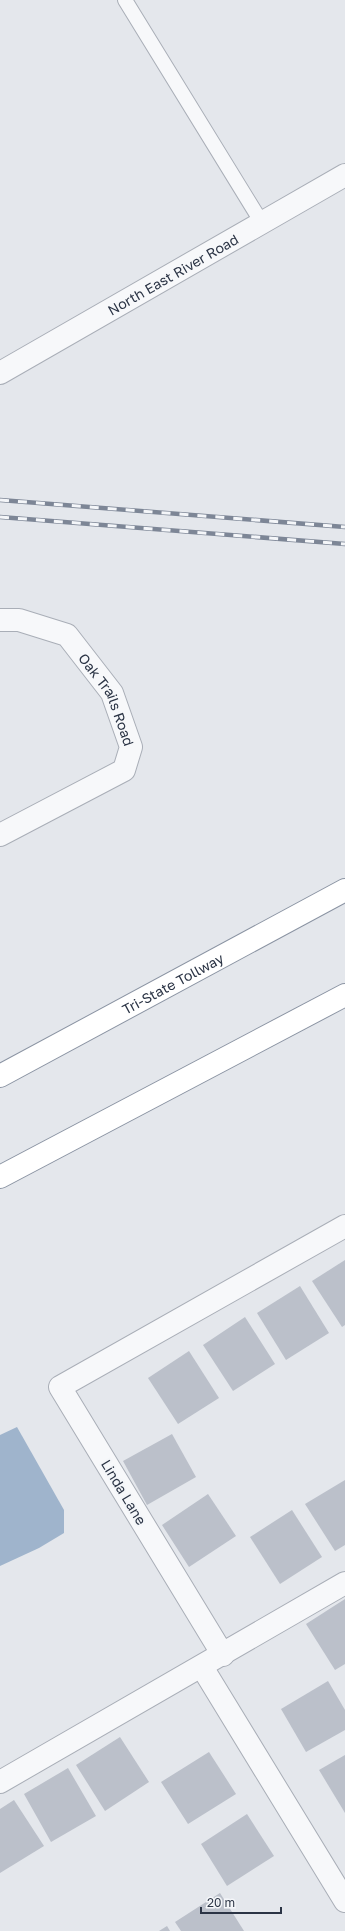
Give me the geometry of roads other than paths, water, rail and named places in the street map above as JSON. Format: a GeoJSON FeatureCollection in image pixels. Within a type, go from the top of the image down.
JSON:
{"type":"FeatureCollection","features":[{"type":"Feature","properties":{"kind":"highway","name":"Tri-State Tollway"},"geometry":{"type":"LineString","coordinates":[[0,1076],[345,890]]}},
{"type":"Feature","properties":{"kind":"highway"},"geometry":{"type":"LineString","coordinates":[[0,1177],[345,995]]}},
{"type":"Feature","properties":{"kind":"street","name":"North East River Road"},"geometry":{"type":"LineString","coordinates":[[0,373],[345,175]]}},
{"type":"Feature","properties":{"kind":"street","name":"Oak Trails Road"},"geometry":{"type":"LineString","coordinates":[[0,620],[19,620],[67,635],[112,693],[131,747],[124,770],[0,834]]}},
{"type":"Feature","properties":{"kind":"street","name":"Linda Lane"},"geometry":{"type":"LineString","coordinates":[[224,1655],[60,1387],[345,1226]]}},
{"type":"Feature","properties":{"kind":"street"},"geometry":{"type":"LineString","coordinates":[[1,1780],[224,1655],[345,1583]]}},
{"type":"Feature","properties":{"kind":"street"},"geometry":{"type":"LineString","coordinates":[[202,1667],[345,1902]]}},
{"type":"Feature","properties":{"kind":"lane"},"geometry":{"type":"LineString","coordinates":[[125,0],[262,223]]}},
{"type":"Feature","properties":{"kind":"water"},"geometry":{"type":"Polygon","coordinates":[[[17,1427],[64,1510],[64,1533],[39,1548],[0,1566],[0,1435],[17,1427]]]}},
{"type":"Feature","properties":{"kind":"railway"},"geometry":{"type":"LineString","coordinates":[[0,500],[345,527]]}},
{"type":"Feature","properties":{"kind":"railway"},"geometry":{"type":"LineString","coordinates":[[0,517],[345,544]]}}]}
